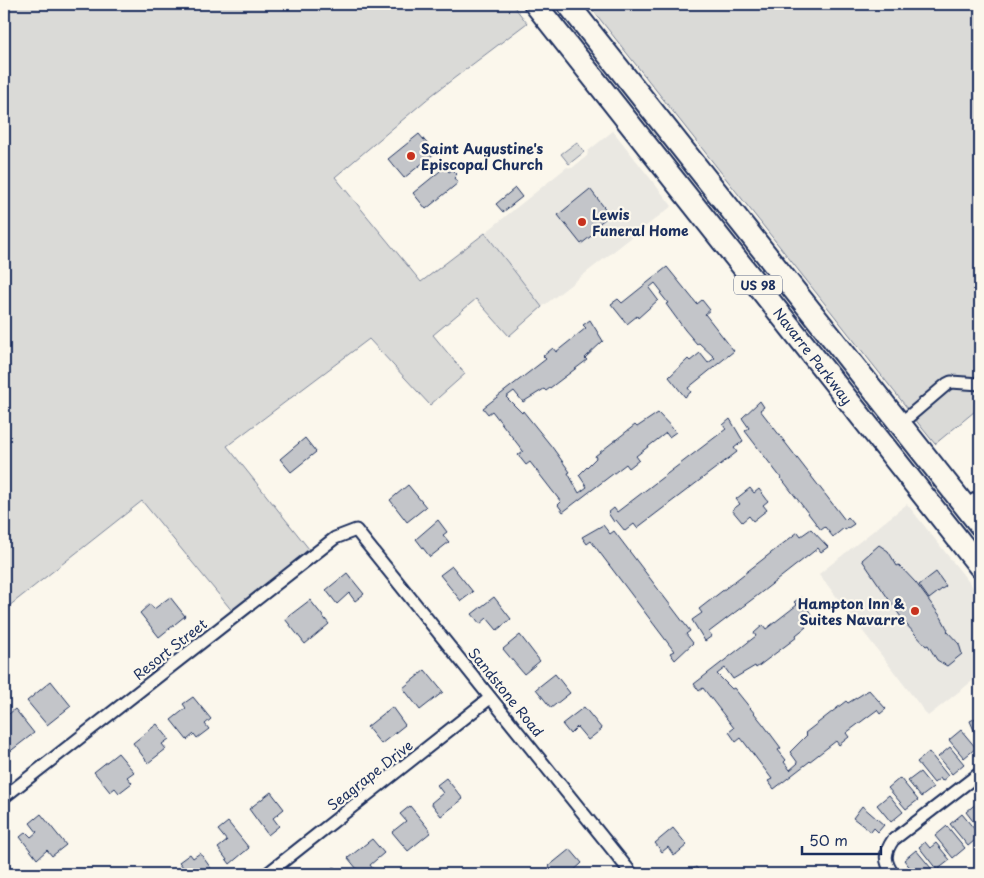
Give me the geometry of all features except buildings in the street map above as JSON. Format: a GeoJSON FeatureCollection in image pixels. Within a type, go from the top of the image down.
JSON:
{"type":"FeatureCollection","features":[{"type":"Feature","properties":{"kind":"highway","name":"Navarre Parkway"},"geometry":{"type":"LineString","coordinates":[[535,4],[672,156],[900,424],[973,501],[980,525]]}},
{"type":"Feature","properties":{"kind":"highway","name":"Navarre Parkway"},"geometry":{"type":"LineString","coordinates":[[568,4],[672,156],[980,567]]}},
{"type":"Feature","properties":{"kind":"street"},"geometry":{"type":"LineString","coordinates":[[900,424],[924,402],[951,382],[980,384]]}},
{"type":"Feature","properties":{"kind":"street","name":"Sandstone Road"},"geometry":{"type":"LineString","coordinates":[[356,530],[631,874]]}},
{"type":"Feature","properties":{"kind":"street","name":"Resort Street"},"geometry":{"type":"LineString","coordinates":[[4,797],[335,538],[348,531],[356,530]]}},
{"type":"Feature","properties":{"kind":"street","name":"Seagrape Drive"},"geometry":{"type":"LineString","coordinates":[[268,874],[490,698]]}},
{"type":"Feature","properties":{"kind":"street"},"geometry":{"type":"LineString","coordinates":[[893,874],[885,861],[888,848],[893,840],[980,773]]}},
{"type":"Feature","properties":{"kind":"shaded area"},"geometry":{"type":"Polygon","coordinates":[[[4,4],[512,4],[527,23],[432,95],[335,177],[421,282],[485,233],[542,307],[509,336],[476,299],[433,335],[465,374],[430,405],[369,339],[227,446],[309,549],[233,612],[142,501],[4,610],[4,4]]]}},
{"type":"Feature","properties":{"kind":"shaded area"},"geometry":{"type":"Polygon","coordinates":[[[588,4],[980,4],[980,378],[944,380],[908,409],[588,4]]]}},
{"type":"Feature","properties":{"kind":"shaded area"},"geometry":{"type":"Polygon","coordinates":[[[613,131],[672,206],[542,307],[485,233],[567,167],[572,168],[587,156],[588,151],[613,131]]]}},
{"type":"Feature","properties":{"kind":"shaded area"},"geometry":{"type":"Polygon","coordinates":[[[577,142],[584,152],[569,164],[561,154],[577,142]]]}},
{"type":"Feature","properties":{"kind":"shaded area"},"geometry":{"type":"Polygon","coordinates":[[[952,388],[980,389],[980,407],[935,444],[914,418],[952,388]]]}},
{"type":"Feature","properties":{"kind":"shaded area"},"geometry":{"type":"Polygon","coordinates":[[[907,504],[980,596],[980,675],[928,716],[819,574],[907,504]]]}},
{"type":"Feature","properties":{"kind":"place","name":"Saint Augustine's Episcopal Church"},"geometry":{"type":"Point","coordinates":[411,156]}},
{"type":"Feature","properties":{"kind":"place","name":"Lewis Funeral Home"},"geometry":{"type":"Point","coordinates":[582,222]}},
{"type":"Feature","properties":{"kind":"place","name":"Hampton Inn & Suites Navarre"},"geometry":{"type":"Point","coordinates":[915,611]}}]}
